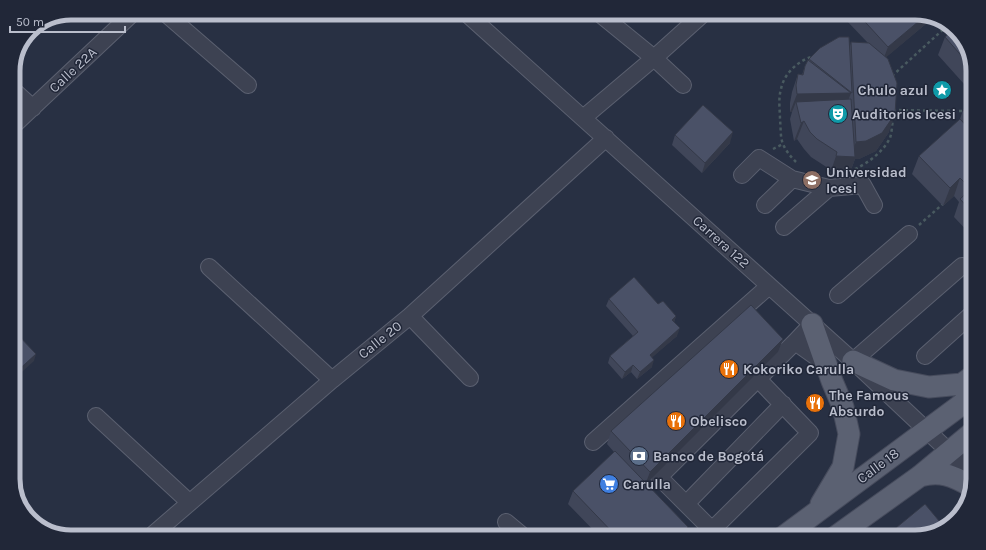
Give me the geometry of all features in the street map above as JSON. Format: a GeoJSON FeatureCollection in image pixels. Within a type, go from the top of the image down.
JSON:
{"type":"FeatureCollection","features":[{"type":"Feature","properties":{"kind":"main road"},"geometry":{"type":"LineString","coordinates":[[812,324],[843,407],[849,434],[843,467],[817,512]]}},
{"type":"Feature","properties":{"kind":"main road"},"geometry":{"type":"LineString","coordinates":[[853,360],[894,380],[929,387],[962,384],[966,381]]}},
{"type":"Feature","properties":{"kind":"main road","name":"Calle 18"},"geometry":{"type":"LineString","coordinates":[[793,530],[926,429],[966,401]]}},
{"type":"Feature","properties":{"kind":"main road"},"geometry":{"type":"LineString","coordinates":[[845,530],[920,476],[966,438]]}},
{"type":"Feature","properties":{"kind":"main road"},"geometry":{"type":"LineString","coordinates":[[920,476],[929,473],[939,473],[950,476],[966,484]]}},
{"type":"Feature","properties":{"kind":"street","name":"Calle 22A"},"geometry":{"type":"LineString","coordinates":[[20,120],[126,20]]}},
{"type":"Feature","properties":{"kind":"street"},"geometry":{"type":"LineString","coordinates":[[173,20],[248,84]]}},
{"type":"Feature","properties":{"kind":"street","name":"Carrera 122"},"geometry":{"type":"LineString","coordinates":[[474,20],[853,360],[966,467]]}},
{"type":"Feature","properties":{"kind":"street"},"geometry":{"type":"LineString","coordinates":[[607,20],[654,58],[683,85]]}},
{"type":"Feature","properties":{"kind":"street"},"geometry":{"type":"LineString","coordinates":[[583,118],[696,20]]}},
{"type":"Feature","properties":{"kind":"street"},"geometry":{"type":"LineString","coordinates":[[20,96],[33,108]]}},
{"type":"Feature","properties":{"kind":"street","name":"Calle 20"},"geometry":{"type":"LineString","coordinates":[[158,530],[332,380],[410,316],[606,138]]}},
{"type":"Feature","properties":{"kind":"street"},"geometry":{"type":"LineString","coordinates":[[742,175],[759,158],[792,179],[829,188],[863,185],[874,205]]}},
{"type":"Feature","properties":{"kind":"street"},"geometry":{"type":"LineString","coordinates":[[765,205],[792,179]]}},
{"type":"Feature","properties":{"kind":"street"},"geometry":{"type":"LineString","coordinates":[[784,227],[829,188]]}},
{"type":"Feature","properties":{"kind":"street"},"geometry":{"type":"LineString","coordinates":[[838,295],[913,230]]}},
{"type":"Feature","properties":{"kind":"street"},"geometry":{"type":"LineString","coordinates":[[853,360],[962,266]]}},
{"type":"Feature","properties":{"kind":"street"},"geometry":{"type":"LineString","coordinates":[[209,267],[332,380]]}},
{"type":"Feature","properties":{"kind":"street"},"geometry":{"type":"LineString","coordinates":[[593,442],[769,286]]}},
{"type":"Feature","properties":{"kind":"street"},"geometry":{"type":"LineString","coordinates":[[410,316],[470,378]]}},
{"type":"Feature","properties":{"kind":"street"},"geometry":{"type":"LineString","coordinates":[[925,356],[966,319]]}},
{"type":"Feature","properties":{"kind":"street"},"geometry":{"type":"LineString","coordinates":[[711,530],[659,477],[812,324]]}},
{"type":"Feature","properties":{"kind":"street"},"geometry":{"type":"LineString","coordinates":[[795,342],[826,364]]}},
{"type":"Feature","properties":{"kind":"street"},"geometry":{"type":"LineString","coordinates":[[719,530],[810,433],[758,379]]}},
{"type":"Feature","properties":{"kind":"street"},"geometry":{"type":"LineString","coordinates":[[686,504],[783,404]]}},
{"type":"Feature","properties":{"kind":"street"},"geometry":{"type":"LineString","coordinates":[[96,416],[189,502]]}},
{"type":"Feature","properties":{"kind":"street"},"geometry":{"type":"LineString","coordinates":[[506,522],[516,530]]}},
{"type":"Feature","properties":{"kind":"path"},"geometry":{"type":"LineString","coordinates":[[886,81],[943,29]]}},
{"type":"Feature","properties":{"kind":"path"},"geometry":{"type":"LineString","coordinates":[[802,166],[792,158],[783,144],[780,120],[780,90],[789,72],[809,57],[815,56]]}},
{"type":"Feature","properties":{"kind":"path"},"geometry":{"type":"LineString","coordinates":[[849,172],[872,160],[886,144],[890,137],[893,104]]}},
{"type":"Feature","properties":{"kind":"path"},"geometry":{"type":"LineString","coordinates":[[893,110],[966,111]]}},
{"type":"Feature","properties":{"kind":"path"},"geometry":{"type":"LineString","coordinates":[[913,230],[945,202]]}},
{"type":"Feature","properties":{"kind":"building"},"geometry":{"type":"Polygon","coordinates":[[[863,20],[920,20],[888,47],[863,20]]]}},
{"type":"Feature","properties":{"kind":"building"},"geometry":{"type":"Polygon","coordinates":[[[949,33],[951,35],[962,51],[964,59],[945,37],[949,33]]]}},
{"type":"Feature","properties":{"kind":"building"},"geometry":{"type":"Polygon","coordinates":[[[839,37],[849,37],[852,93],[809,59],[820,48],[839,37]]]}},
{"type":"Feature","properties":{"kind":"building"},"geometry":{"type":"Polygon","coordinates":[[[851,42],[869,43],[888,59],[897,83],[895,114],[882,133],[866,141],[856,142],[851,42]]]}},
{"type":"Feature","properties":{"kind":"building"},"geometry":{"type":"Polygon","coordinates":[[[808,60],[851,93],[797,94],[796,85],[798,74],[803,75],[808,60]]]}},
{"type":"Feature","properties":{"kind":"building"},"geometry":{"type":"Polygon","coordinates":[[[851,99],[855,157],[836,156],[837,152],[817,139],[810,132],[804,121],[801,123],[796,102],[851,99]]]}},
{"type":"Feature","properties":{"kind":"building"},"geometry":{"type":"Polygon","coordinates":[[[703,105],[733,132],[705,163],[675,135],[703,105]]]}},
{"type":"Feature","properties":{"kind":"building"},"geometry":{"type":"Polygon","coordinates":[[[960,119],[966,125],[966,184],[960,178],[950,188],[919,156],[960,119]]]}},
{"type":"Feature","properties":{"kind":"building"},"geometry":{"type":"Polygon","coordinates":[[[966,194],[966,205],[960,199],[966,194]]]}},
{"type":"Feature","properties":{"kind":"building"},"geometry":{"type":"Polygon","coordinates":[[[634,277],[658,304],[663,301],[676,316],[672,320],[680,328],[650,355],[654,360],[640,372],[633,365],[625,372],[610,356],[638,332],[609,299],[634,277]]]}},
{"type":"Feature","properties":{"kind":"building"},"geometry":{"type":"Polygon","coordinates":[[[751,305],[783,339],[650,472],[611,431],[751,305]]]}},
{"type":"Feature","properties":{"kind":"building"},"geometry":{"type":"Polygon","coordinates":[[[20,337],[36,354],[20,369],[20,337]]]}},
{"type":"Feature","properties":{"kind":"building","name":"Carulla"},"geometry":{"type":"Polygon","coordinates":[[[615,451],[688,527],[685,530],[610,530],[573,491],[615,451]]]}},
{"type":"Feature","properties":{"kind":"building"},"geometry":{"type":"Polygon","coordinates":[[[925,504],[941,523],[922,530],[893,530],[925,504]]]}},
{"type":"Feature","properties":{"kind":"place","name":"Chulo azul"},"geometry":{"type":"Point","coordinates":[942,90]}},
{"type":"Feature","properties":{"kind":"place","name":"Auditorios Icesi"},"geometry":{"type":"Point","coordinates":[838,114]}},
{"type":"Feature","properties":{"kind":"place","name":"Universidad Icesi"},"geometry":{"type":"Point","coordinates":[812,180]}},
{"type":"Feature","properties":{"kind":"place","name":"Kokoriko Carulla"},"geometry":{"type":"Point","coordinates":[729,369]}},
{"type":"Feature","properties":{"kind":"place","name":"The Famous Absurdo"},"geometry":{"type":"Point","coordinates":[815,403]}},
{"type":"Feature","properties":{"kind":"place","name":"Obelisco"},"geometry":{"type":"Point","coordinates":[676,421]}},
{"type":"Feature","properties":{"kind":"place","name":"Banco de Bogotá"},"geometry":{"type":"Point","coordinates":[639,456]}},
{"type":"Feature","properties":{"kind":"place","name":"Carulla"},"geometry":{"type":"Point","coordinates":[609,484]}}]}
